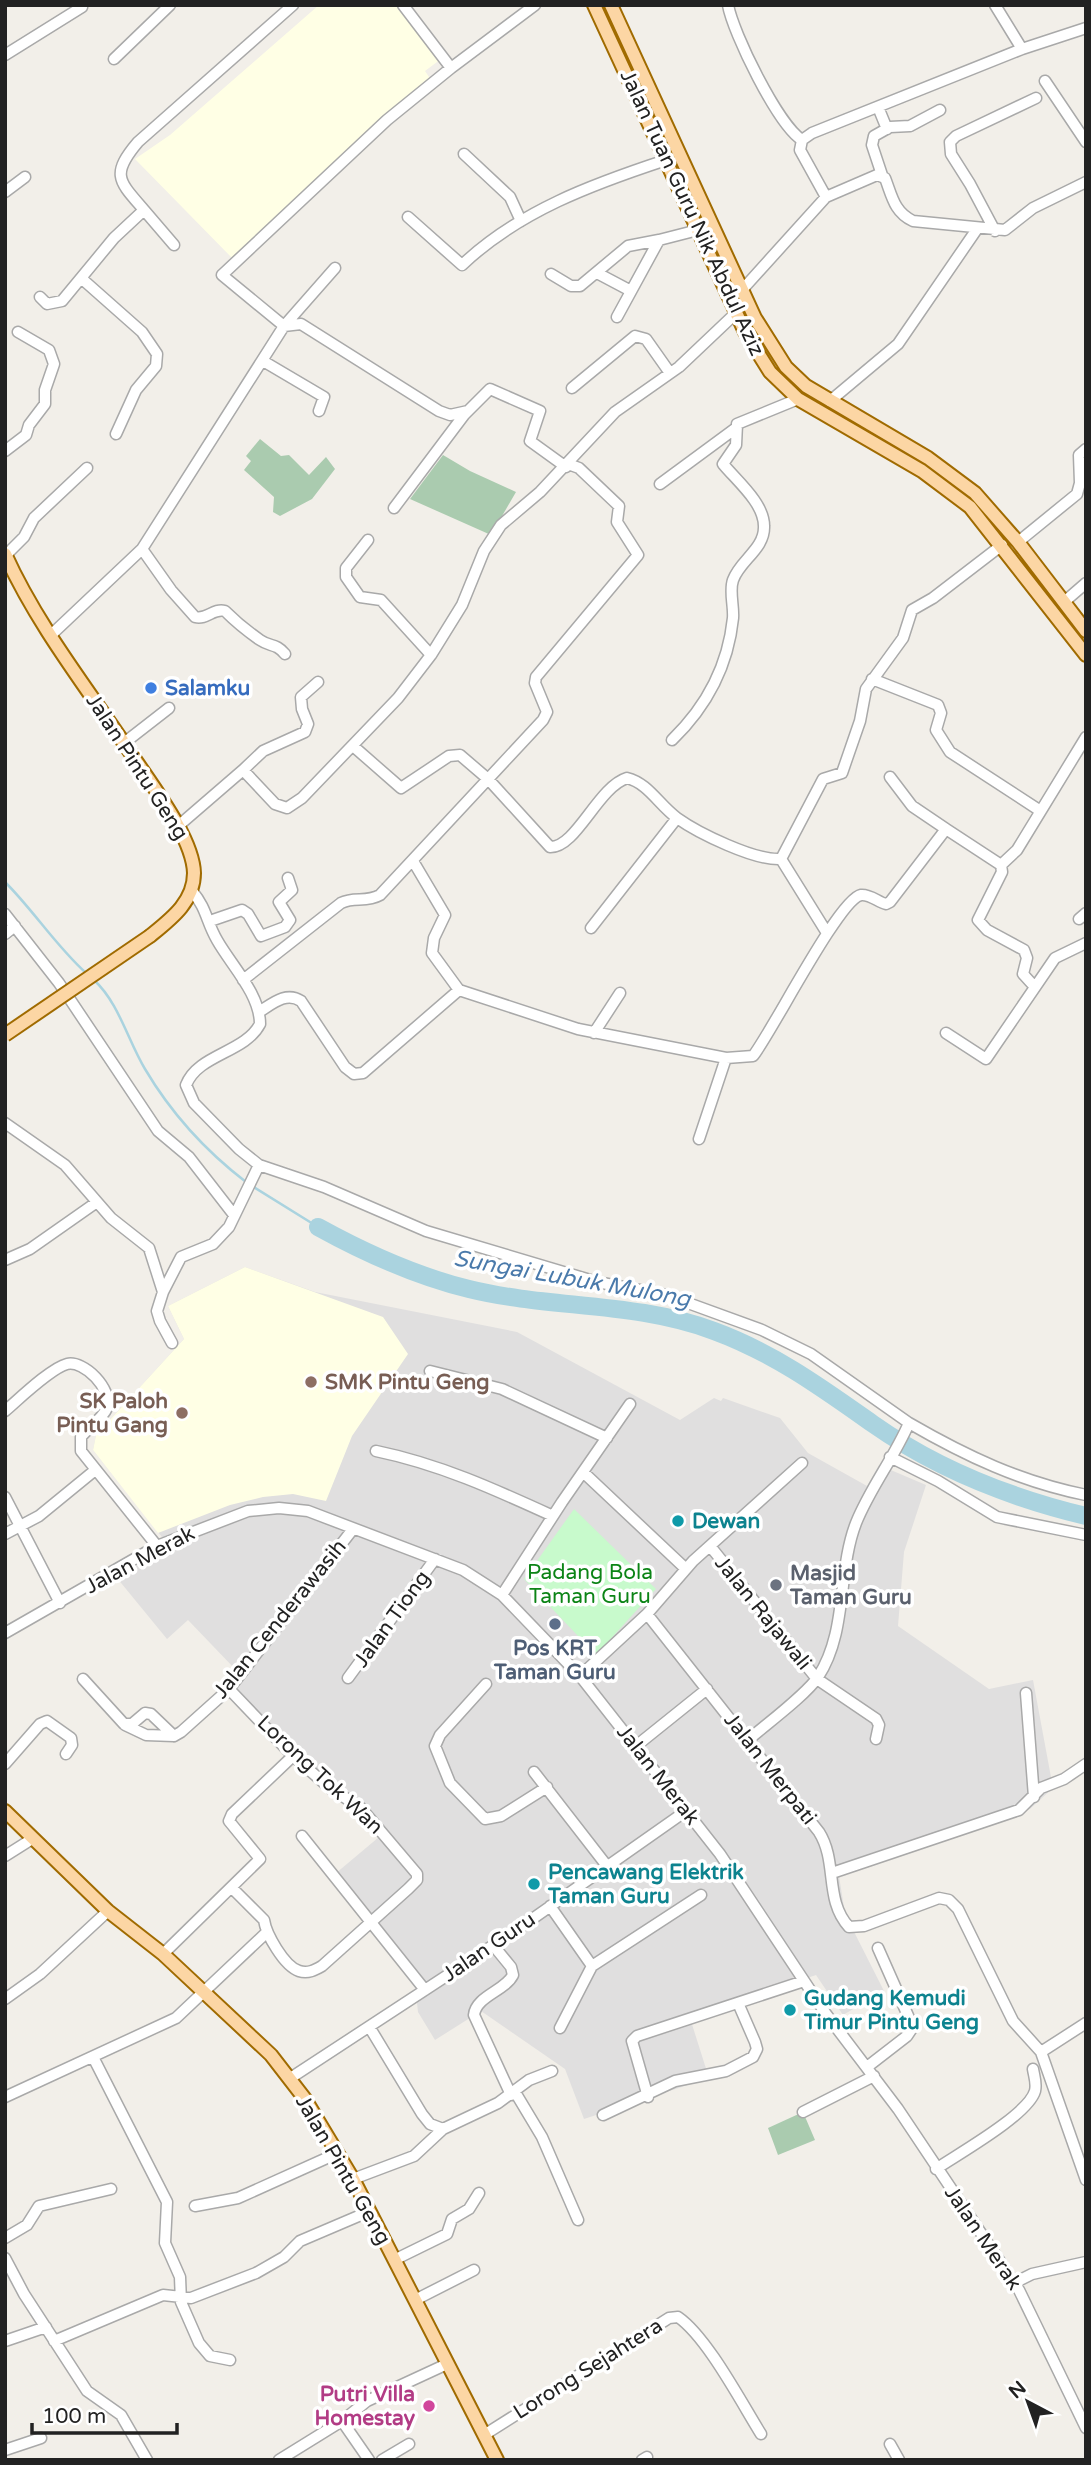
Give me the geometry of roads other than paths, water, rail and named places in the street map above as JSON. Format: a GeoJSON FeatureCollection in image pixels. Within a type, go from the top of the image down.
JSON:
{"type":"FeatureCollection","features":[{"type":"Feature","properties":{"kind":"main road","name":"Jalan Tuan Guru Nik Abdul Aziz"},"geometry":{"type":"LineString","coordinates":[[594,5],[736,313],[770,372],[798,399],[954,493],[1003,545],[1086,655]]}},
{"type":"Feature","properties":{"kind":"main road","name":"Jalan Tuan Guru Nik Abdul Aziz"},"geometry":{"type":"LineString","coordinates":[[611,5],[742,290],[769,344],[786,368],[806,386],[962,482],[1018,542],[1086,631]]}},
{"type":"Feature","properties":{"kind":"main road"},"geometry":{"type":"LineString","coordinates":[[632,88],[640,89],[646,79]]}},
{"type":"Feature","properties":{"kind":"main road","name":"Jalan Pintu Geng"},"geometry":{"type":"LineString","coordinates":[[5,555],[51,635],[177,827],[192,859],[192,891]]}},
{"type":"Feature","properties":{"kind":"main road"},"geometry":{"type":"LineString","coordinates":[[5,1035],[150,936],[174,916],[192,891]]}},
{"type":"Feature","properties":{"kind":"main road","name":"Jalan Pintu Geng"},"geometry":{"type":"LineString","coordinates":[[5,1811],[108,1911],[163,1954],[271,2055],[353,2179],[498,2460]]}},
{"type":"Feature","properties":{"kind":"street"},"geometry":{"type":"LineString","coordinates":[[114,59],[170,5]]}},
{"type":"Feature","properties":{"kind":"street"},"geometry":{"type":"LineString","coordinates":[[174,245],[122,184],[121,166],[127,155],[293,5]]}},
{"type":"Feature","properties":{"kind":"street"},"geometry":{"type":"LineString","coordinates":[[402,5],[451,68]]}},
{"type":"Feature","properties":{"kind":"street"},"geometry":{"type":"LineString","coordinates":[[468,411],[450,415],[439,411],[301,324],[284,326],[222,275],[330,172],[451,68],[535,5]]}},
{"type":"Feature","properties":{"kind":"street"},"geometry":{"type":"LineString","coordinates":[[728,5],[737,34],[754,64],[756,74],[785,123],[802,140]]}},
{"type":"Feature","properties":{"kind":"street"},"geometry":{"type":"LineString","coordinates":[[995,5],[1022,49]]}},
{"type":"Feature","properties":{"kind":"street"},"geometry":{"type":"LineString","coordinates":[[5,55],[82,7]]}},
{"type":"Feature","properties":{"kind":"street"},"geometry":{"type":"LineString","coordinates":[[826,197],[800,150],[802,140],[812,132],[1022,49],[1086,28]]}},
{"type":"Feature","properties":{"kind":"street"},"geometry":{"type":"LineString","coordinates":[[1045,81],[1086,142]]}},
{"type":"Feature","properties":{"kind":"street"},"geometry":{"type":"LineString","coordinates":[[995,231],[951,154],[950,142],[956,136],[1036,98]]}},
{"type":"Feature","properties":{"kind":"street"},"geometry":{"type":"LineString","coordinates":[[878,107],[887,129]]}},
{"type":"Feature","properties":{"kind":"street"},"geometry":{"type":"LineString","coordinates":[[940,110],[905,127],[887,129],[874,136],[871,143],[882,175],[903,216],[913,220],[995,231],[1011,228],[1033,208],[1086,182]]}},
{"type":"Feature","properties":{"kind":"street"},"geometry":{"type":"LineString","coordinates":[[464,154],[510,197],[521,221]]}},
{"type":"Feature","properties":{"kind":"street"},"geometry":{"type":"LineString","coordinates":[[408,217],[463,265],[486,242],[521,221],[594,184],[666,160]]}},
{"type":"Feature","properties":{"kind":"street"},"geometry":{"type":"LineString","coordinates":[[742,290],[826,197],[882,175]]}},
{"type":"Feature","properties":{"kind":"street"},"geometry":{"type":"LineString","coordinates":[[5,192],[25,177]]}},
{"type":"Feature","properties":{"kind":"street"},"geometry":{"type":"LineString","coordinates":[[40,298],[47,304],[54,305],[62,301],[114,238],[144,210]]}},
{"type":"Feature","properties":{"kind":"street"},"geometry":{"type":"LineString","coordinates":[[830,401],[900,342],[976,229]]}},
{"type":"Feature","properties":{"kind":"street"},"geometry":{"type":"LineString","coordinates":[[551,274],[577,287],[630,246],[698,230]]}},
{"type":"Feature","properties":{"kind":"street"},"geometry":{"type":"LineString","coordinates":[[617,317],[659,240]]}},
{"type":"Feature","properties":{"kind":"street"},"geometry":{"type":"LineString","coordinates":[[51,635],[142,549],[284,326],[335,268]]}},
{"type":"Feature","properties":{"kind":"street"},"geometry":{"type":"LineString","coordinates":[[597,273],[631,291]]}},
{"type":"Feature","properties":{"kind":"street"},"geometry":{"type":"LineString","coordinates":[[81,278],[142,332],[157,354],[155,368],[136,390],[116,434]]}},
{"type":"Feature","properties":{"kind":"street"},"geometry":{"type":"LineString","coordinates":[[243,769],[275,804],[287,808],[353,746],[398,698],[431,654],[462,605],[494,533],[567,466],[615,412],[670,373],[736,313]]}},
{"type":"Feature","properties":{"kind":"street"},"geometry":{"type":"LineString","coordinates":[[5,451],[24,437],[44,404],[54,364],[49,350],[18,332]]}},
{"type":"Feature","properties":{"kind":"street"},"geometry":{"type":"LineString","coordinates":[[572,388],[635,335],[646,339],[670,373]]}},
{"type":"Feature","properties":{"kind":"street"},"geometry":{"type":"LineString","coordinates":[[263,361],[324,397],[319,411]]}},
{"type":"Feature","properties":{"kind":"street"},"geometry":{"type":"LineString","coordinates":[[243,980],[341,903],[349,899],[366,902],[380,895],[414,861],[547,712],[536,683],[540,672],[638,555],[617,522],[619,506],[579,468],[567,466],[530,441],[540,411],[490,389],[468,411],[394,508]]}},
{"type":"Feature","properties":{"kind":"street"},"geometry":{"type":"LineString","coordinates":[[660,484],[736,428],[744,419],[798,399]]}},
{"type":"Feature","properties":{"kind":"street"},"geometry":{"type":"LineString","coordinates":[[672,740],[701,709],[722,672],[733,615],[731,584],[764,533],[763,516],[758,506],[723,464],[736,445],[736,428]]}},
{"type":"Feature","properties":{"kind":"street"},"geometry":{"type":"LineString","coordinates":[[1018,542],[1077,494],[1080,483],[1079,455],[1086,449]]}},
{"type":"Feature","properties":{"kind":"street"},"geometry":{"type":"LineString","coordinates":[[5,555],[24,537],[34,518],[86,468]]}},
{"type":"Feature","properties":{"kind":"street"},"geometry":{"type":"LineString","coordinates":[[368,540],[346,568],[346,577],[360,597],[381,600],[431,654]]}},
{"type":"Feature","properties":{"kind":"street"},"geometry":{"type":"LineString","coordinates":[[781,859],[823,779],[842,773],[860,721],[866,689],[903,638],[912,610],[933,598],[1003,545]]}},
{"type":"Feature","properties":{"kind":"street"},"geometry":{"type":"LineString","coordinates":[[142,549],[171,590],[195,617],[202,618],[217,610],[225,611],[240,627],[264,642],[276,644],[285,654]]}},
{"type":"Feature","properties":{"kind":"street"},"geometry":{"type":"LineString","coordinates":[[1063,602],[1086,583]]}},
{"type":"Feature","properties":{"kind":"street"},"geometry":{"type":"LineString","coordinates":[[872,679],[938,705],[941,713],[936,730],[950,752],[1039,810]]}},
{"type":"Feature","properties":{"kind":"street"},"geometry":{"type":"LineString","coordinates":[[177,827],[263,751],[305,732],[308,724],[301,697],[318,682]]}},
{"type":"Feature","properties":{"kind":"street"},"geometry":{"type":"LineString","coordinates":[[124,743],[169,708]]}},
{"type":"Feature","properties":{"kind":"street"},"geometry":{"type":"LineString","coordinates":[[1001,864],[1017,850],[1086,737]]}},
{"type":"Feature","properties":{"kind":"street"},"geometry":{"type":"LineString","coordinates":[[353,746],[398,787],[408,786],[456,754],[488,779],[550,847],[563,843],[608,789],[627,778],[638,781],[677,818],[705,834],[753,853],[781,859],[827,933]]}},
{"type":"Feature","properties":{"kind":"street"},"geometry":{"type":"LineString","coordinates":[[890,777],[912,806],[1001,864]]}},
{"type":"Feature","properties":{"kind":"street"},"geometry":{"type":"LineString","coordinates":[[591,928],[677,818]]}},
{"type":"Feature","properties":{"kind":"street"},"geometry":{"type":"LineString","coordinates":[[414,861],[445,915],[434,938],[432,953],[459,990],[519,1012],[594,1032],[726,1058],[754,1056],[827,933],[856,898],[865,896],[886,904],[890,902],[946,829]]}},
{"type":"Feature","properties":{"kind":"street"},"geometry":{"type":"LineString","coordinates":[[1001,864],[1002,872],[978,920],[987,930],[1024,950],[1027,958],[1023,974],[1033,985]]}},
{"type":"Feature","properties":{"kind":"street"},"geometry":{"type":"LineString","coordinates":[[209,921],[242,910],[248,914],[261,936],[285,928],[290,920],[279,902],[292,890],[288,878]]}},
{"type":"Feature","properties":{"kind":"street"},"geometry":{"type":"LineString","coordinates":[[192,891],[205,906],[216,940],[243,980],[259,1012],[260,1024],[257,1031],[197,1069],[186,1085],[194,1103],[257,1170],[324,1187],[426,1231],[597,1282],[666,1295],[762,1330],[811,1354],[908,1425],[976,1460],[1010,1475],[1086,1495]]}},
{"type":"Feature","properties":{"kind":"street"},"geometry":{"type":"LineString","coordinates":[[5,914],[59,983],[129,1093],[158,1131],[189,1157],[234,1215]]}},
{"type":"Feature","properties":{"kind":"street"},"geometry":{"type":"LineString","coordinates":[[5,934],[15,926]]}},
{"type":"Feature","properties":{"kind":"street"},"geometry":{"type":"LineString","coordinates":[[946,1033],[986,1059],[992,1055],[1033,985],[1055,958],[1086,943]]}},
{"type":"Feature","properties":{"kind":"street"},"geometry":{"type":"LineString","coordinates":[[259,1012],[290,996],[301,1000],[345,1067],[358,1074],[459,990]]}},
{"type":"Feature","properties":{"kind":"street"},"geometry":{"type":"LineString","coordinates":[[594,1032],[620,993]]}},
{"type":"Feature","properties":{"kind":"street"},"geometry":{"type":"LineString","coordinates":[[699,1139],[726,1058]]}},
{"type":"Feature","properties":{"kind":"street"},"geometry":{"type":"LineString","coordinates":[[5,1123],[65,1165],[97,1202],[149,1248],[163,1292]]}},
{"type":"Feature","properties":{"kind":"street"},"geometry":{"type":"LineString","coordinates":[[172,1343],[157,1311],[163,1292],[181,1257],[213,1244],[244,1200],[257,1170]]}},
{"type":"Feature","properties":{"kind":"street"},"geometry":{"type":"LineString","coordinates":[[5,1260],[30,1249],[97,1202]]}},
{"type":"Feature","properties":{"kind":"street"},"geometry":{"type":"LineString","coordinates":[[5,1410],[63,1365],[81,1365],[103,1388],[107,1408],[80,1442],[81,1451],[94,1472],[158,1546]]}},
{"type":"Feature","properties":{"kind":"street"},"geometry":{"type":"LineString","coordinates":[[430,1371],[502,1389],[607,1438]]}},
{"type":"Feature","properties":{"kind":"street"},"geometry":{"type":"LineString","coordinates":[[502,1595],[630,1404]]}},
{"type":"Feature","properties":{"kind":"street"},"geometry":{"type":"LineString","coordinates":[[747,1741],[817,1679],[835,1639],[848,1547],[856,1522],[908,1425]]}},
{"type":"Feature","properties":{"kind":"street"},"geometry":{"type":"LineString","coordinates":[[376,1451],[422,1461],[460,1474],[553,1516]]}},
{"type":"Feature","properties":{"kind":"street"},"geometry":{"type":"LineString","coordinates":[[892,1454],[998,1517],[1086,1535]]}},
{"type":"Feature","properties":{"kind":"street"},"geometry":{"type":"LineString","coordinates":[[580,1676],[647,1614],[710,1546],[802,1463]]}},
{"type":"Feature","properties":{"kind":"street"},"geometry":{"type":"LineString","coordinates":[[5,1534],[39,1516],[94,1472]]}},
{"type":"Feature","properties":{"kind":"street"},"geometry":{"type":"LineString","coordinates":[[583,1472],[687,1569]]}},
{"type":"Feature","properties":{"kind":"street"},"geometry":{"type":"LineString","coordinates":[[5,1497],[60,1603]]}},
{"type":"Feature","properties":{"kind":"street","name":"Jalan Merak"},"geometry":{"type":"LineString","coordinates":[[5,1633],[158,1546],[225,1518],[270,1508],[308,1511],[463,1570],[502,1595],[580,1676],[720,1853],[804,1981],[871,2071],[1014,2283],[1036,2321],[1086,2428]]}},
{"type":"Feature","properties":{"kind":"street","name":"Jalan Cenderawasih"},"geometry":{"type":"LineString","coordinates":[[174,1736],[229,1689],[353,1529]]}},
{"type":"Feature","properties":{"kind":"street","name":"Jalan Rajawali"},"geometry":{"type":"LineString","coordinates":[[710,1546],[817,1679],[870,1713],[879,1725],[876,1739]]}},
{"type":"Feature","properties":{"kind":"street","name":"Jalan Tiong"},"geometry":{"type":"LineString","coordinates":[[348,1678],[435,1559]]}},
{"type":"Feature","properties":{"kind":"street","name":"Jalan Merpati"},"geometry":{"type":"LineString","coordinates":[[647,1614],[819,1832],[830,1857],[836,1910],[842,1920],[849,1927],[864,1926],[939,1898],[949,1900],[958,1909],[1013,2021],[1041,2052]]}},
{"type":"Feature","properties":{"kind":"street"},"geometry":{"type":"LineString","coordinates":[[83,1679],[124,1724],[146,1735],[174,1736]]}},
{"type":"Feature","properties":{"kind":"street"},"geometry":{"type":"LineString","coordinates":[[486,1684],[440,1735],[435,1746],[450,1783],[485,1819],[501,1816],[547,1787]]}},
{"type":"Feature","properties":{"kind":"street","name":"Lorong Tok Wan"},"geometry":{"type":"LineString","coordinates":[[229,1689],[293,1756],[330,1788],[361,1808],[417,1874],[417,1880],[408,1889],[368,1922]]}},
{"type":"Feature","properties":{"kind":"street"},"geometry":{"type":"LineString","coordinates":[[636,1746],[707,1689]]}},
{"type":"Feature","properties":{"kind":"street"},"geometry":{"type":"LineString","coordinates":[[1026,1693],[1034,1797]]}},
{"type":"Feature","properties":{"kind":"street"},"geometry":{"type":"LineString","coordinates":[[124,1724],[132,1724],[145,1713],[150,1714],[174,1736]]}},
{"type":"Feature","properties":{"kind":"street"},"geometry":{"type":"LineString","coordinates":[[5,1764],[40,1724],[47,1721],[71,1738],[72,1745],[66,1754]]}},
{"type":"Feature","properties":{"kind":"street"},"geometry":{"type":"LineString","coordinates":[[163,1954],[260,1859],[229,1821],[232,1814],[293,1756]]}},
{"type":"Feature","properties":{"kind":"street"},"geometry":{"type":"LineString","coordinates":[[832,1873],[1018,1810],[1041,1788],[1064,1779],[1086,1764]]}},
{"type":"Feature","properties":{"kind":"street"},"geometry":{"type":"LineString","coordinates":[[534,1772],[607,1866]]}},
{"type":"Feature","properties":{"kind":"street","name":"Jalan Guru"},"geometry":{"type":"LineString","coordinates":[[289,2079],[493,1945],[686,1811]]}},
{"type":"Feature","properties":{"kind":"street"},"geometry":{"type":"LineString","coordinates":[[302,1836],[368,1922],[425,1990]]}},
{"type":"Feature","properties":{"kind":"street"},"geometry":{"type":"LineString","coordinates":[[5,1856],[32,1839]]}},
{"type":"Feature","properties":{"kind":"street"},"geometry":{"type":"LineString","coordinates":[[232,1888],[264,1920],[265,1934],[294,1968],[311,1972],[322,1966],[368,1922]]}},
{"type":"Feature","properties":{"kind":"street"},"geometry":{"type":"LineString","coordinates":[[560,2028],[592,1966],[701,1895]]}},
{"type":"Feature","properties":{"kind":"street"},"geometry":{"type":"LineString","coordinates":[[550,1906],[592,1966]]}},
{"type":"Feature","properties":{"kind":"street"},"geometry":{"type":"LineString","coordinates":[[5,1999],[40,1974],[108,1911]]}},
{"type":"Feature","properties":{"kind":"street"},"geometry":{"type":"LineString","coordinates":[[5,2097],[176,2018],[265,1934]]}},
{"type":"Feature","properties":{"kind":"street"},"geometry":{"type":"LineString","coordinates":[[493,1945],[511,1967],[513,1975],[509,1982],[475,2008],[474,2015],[513,2093],[542,2137],[578,2220]]}},
{"type":"Feature","properties":{"kind":"street"},"geometry":{"type":"LineString","coordinates":[[803,2112],[871,2071],[913,2027],[878,1948]]}},
{"type":"Feature","properties":{"kind":"street"},"geometry":{"type":"LineString","coordinates":[[648,2096],[633,2050],[634,2038],[709,2010],[804,1981]]}},
{"type":"Feature","properties":{"kind":"street"},"geometry":{"type":"LineString","coordinates":[[603,2115],[675,2081],[726,2071],[752,2057],[757,2049],[738,2003]]}},
{"type":"Feature","properties":{"kind":"street"},"geometry":{"type":"LineString","coordinates":[[1086,2022],[1041,2052],[1086,2180]]}},
{"type":"Feature","properties":{"kind":"street"},"geometry":{"type":"LineString","coordinates":[[370,2028],[400,2081],[439,2128]]}},
{"type":"Feature","properties":{"kind":"street"},"geometry":{"type":"LineString","coordinates":[[93,2057],[167,2202],[165,2243],[180,2277],[181,2296],[203,2351],[218,2360],[230,2360]]}},
{"type":"Feature","properties":{"kind":"street"},"geometry":{"type":"LineString","coordinates":[[936,2169],[1016,2114],[1028,2102],[1034,2093],[1033,2069]]}},
{"type":"Feature","properties":{"kind":"street"},"geometry":{"type":"LineString","coordinates":[[353,2179],[414,2156],[439,2128],[513,2093],[529,2080],[552,2071]]}},
{"type":"Feature","properties":{"kind":"street"},"geometry":{"type":"LineString","coordinates":[[195,2206],[232,2199],[338,2153]]}},
{"type":"Feature","properties":{"kind":"street"},"geometry":{"type":"LineString","coordinates":[[5,2238],[27,2225],[39,2206],[111,2189]]}},
{"type":"Feature","properties":{"kind":"street"},"geometry":{"type":"LineString","coordinates":[[394,2260],[447,2234],[452,2219],[469,2209],[479,2193]]}},
{"type":"Feature","properties":{"kind":"street"},"geometry":{"type":"LineString","coordinates":[[54,2342],[163,2295],[193,2297],[256,2273],[283,2258],[300,2241],[368,2212]]}},
{"type":"Feature","properties":{"kind":"street"},"geometry":{"type":"LineString","coordinates":[[5,2258],[86,2391],[121,2415],[147,2460]]}},
{"type":"Feature","properties":{"kind":"street"},"geometry":{"type":"LineString","coordinates":[[1014,2283],[1032,2274],[1086,2262]]}},
{"type":"Feature","properties":{"kind":"street"},"geometry":{"type":"LineString","coordinates":[[415,2300],[474,2270]]}},
{"type":"Feature","properties":{"kind":"street","name":"Lorong Sejahtera"},"geometry":{"type":"LineString","coordinates":[[484,2435],[669,2318],[678,2317],[685,2322],[719,2366],[761,2434]]}},
{"type":"Feature","properties":{"kind":"street"},"geometry":{"type":"LineString","coordinates":[[5,2341],[46,2327]]}},
{"type":"Feature","properties":{"kind":"street"},"geometry":{"type":"LineString","coordinates":[[279,2460],[342,2421],[367,2401],[447,2364]]}},
{"type":"Feature","properties":{"kind":"street"},"geometry":{"type":"LineString","coordinates":[[342,2421],[369,2460]]}},
{"type":"Feature","properties":{"kind":"street"},"geometry":{"type":"LineString","coordinates":[[5,2450],[41,2438]]}},
{"type":"Feature","properties":{"kind":"street"},"geometry":{"type":"LineString","coordinates":[[382,2460],[409,2444]]}},
{"type":"Feature","properties":{"kind":"street"},"geometry":{"type":"LineString","coordinates":[[890,2444],[899,2460]]}},
{"type":"Feature","properties":{"kind":"waterway","name":"Sungai Lubuk Mulong"},"geometry":{"type":"LineString","coordinates":[[5,882],[86,973]]}},
{"type":"Feature","properties":{"kind":"waterway","name":"Sungai Lubuk Mulong"},"geometry":{"type":"LineString","coordinates":[[94,980],[117,1011],[139,1058],[166,1101],[204,1145],[246,1182]]}},
{"type":"Feature","properties":{"kind":"waterway","name":"Sungai Lubuk Mulong"},"geometry":{"type":"LineString","coordinates":[[252,1186],[318,1227]]}},
{"type":"Feature","properties":{"kind":"waterway","name":"Sungai Lubuk Mulong"},"geometry":{"type":"LineString","coordinates":[[318,1227],[392,1263],[469,1289],[530,1300],[653,1315],[714,1331],[777,1361],[897,1440],[949,1468],[1003,1491],[1086,1516]]}},
{"type":"Feature","properties":{"kind":"place","name":"Salamku"},"geometry":{"type":"Point","coordinates":[151,688]}},
{"type":"Feature","properties":{"kind":"place","name":"SMK Pintu Geng"},"geometry":{"type":"Point","coordinates":[311,1382]}},
{"type":"Feature","properties":{"kind":"place","name":"SK Paloh Pintu Gang"},"geometry":{"type":"Point","coordinates":[182,1413]}},
{"type":"Feature","properties":{"kind":"place","name":"Dewan"},"geometry":{"type":"Point","coordinates":[678,1521]}},
{"type":"Feature","properties":{"kind":"place","name":"Masjid Taman Guru"},"geometry":{"type":"Point","coordinates":[776,1585]}},
{"type":"Feature","properties":{"kind":"place","name":"Pos KRT Taman Guru"},"geometry":{"type":"Point","coordinates":[555,1624]}},
{"type":"Feature","properties":{"kind":"place","name":"Pencawang Elektrik Taman Guru"},"geometry":{"type":"Point","coordinates":[534,1884]}},
{"type":"Feature","properties":{"kind":"place","name":"Gudang Kemudi Timur Pintu Geng"},"geometry":{"type":"Point","coordinates":[790,2010]}},
{"type":"Feature","properties":{"kind":"place","name":"Putri Villa Homestay"},"geometry":{"type":"Point","coordinates":[429,2406]}},
{"type":"Feature","properties":{"kind":"park label","name":"Padang Bola Taman Guru"},"geometry":{"type":"Point","coordinates":[590,1584]}}]}
